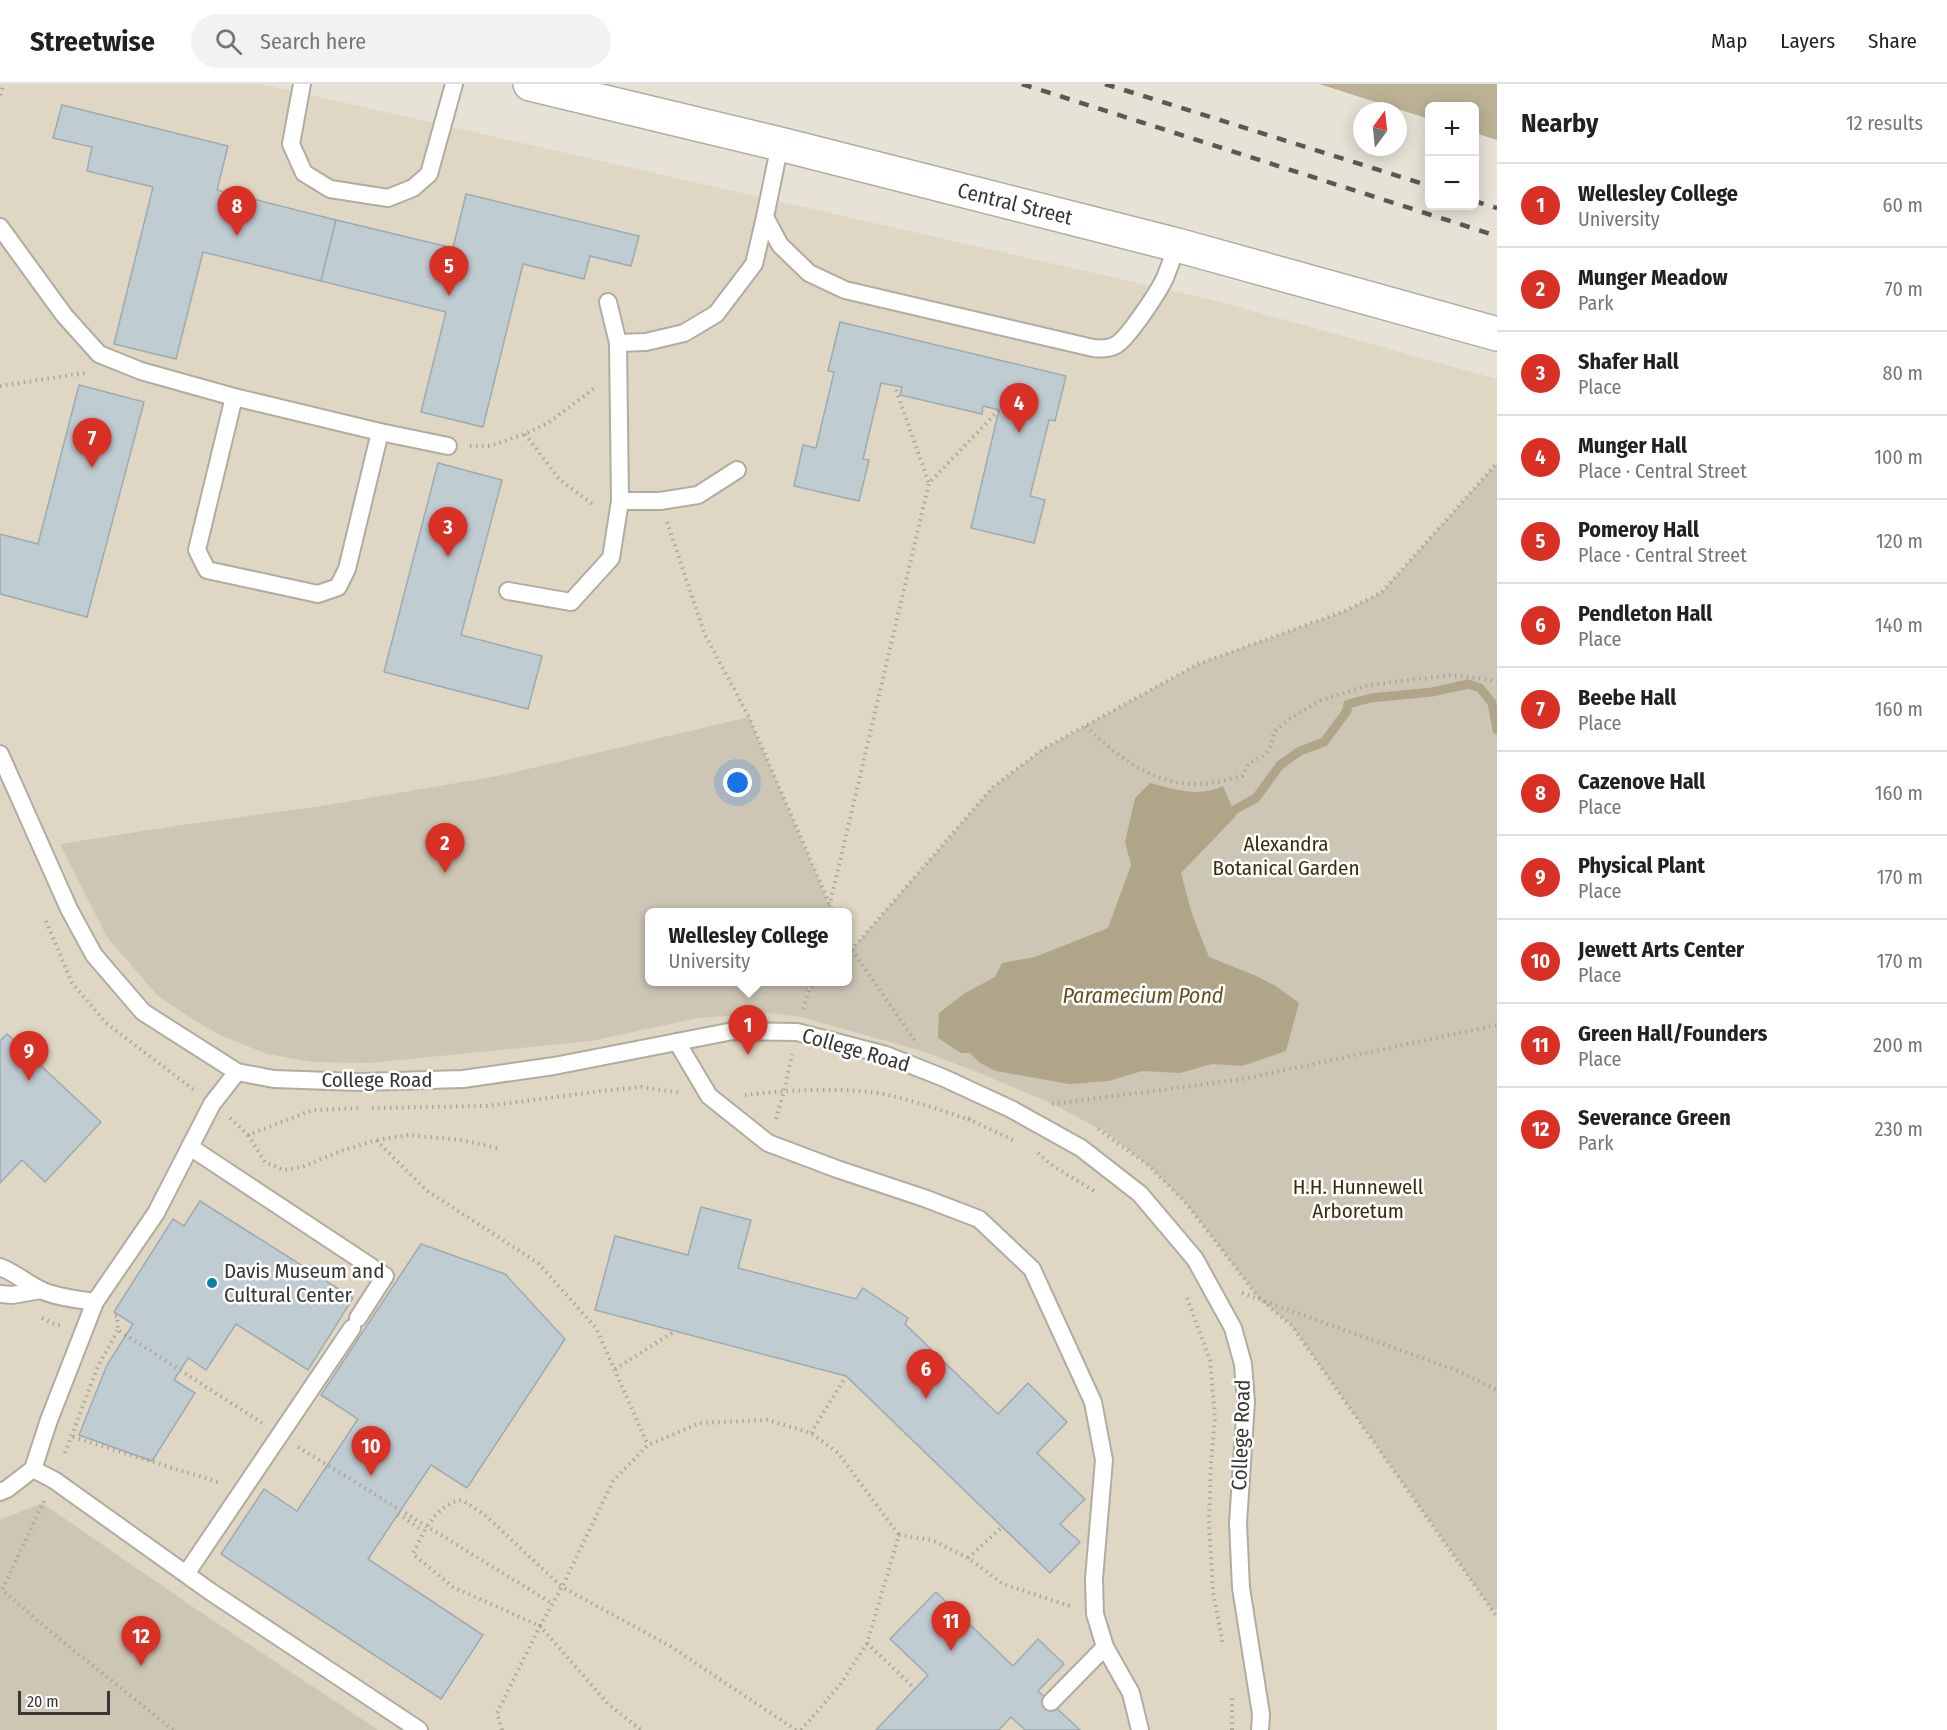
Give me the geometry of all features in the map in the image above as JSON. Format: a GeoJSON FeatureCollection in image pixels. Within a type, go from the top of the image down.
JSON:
{"type":"FeatureCollection","features":[{"type":"Feature","properties":{"kind":"main road","name":"Central Street"},"geometry":{"type":"LineString","coordinates":[[530,84],[780,144],[1177,245],[1497,334]]}},
{"type":"Feature","properties":{"kind":"lane"},"geometry":{"type":"LineString","coordinates":[[302,84],[291,144],[304,173],[330,189],[388,198],[413,188],[429,174],[454,84]]}},
{"type":"Feature","properties":{"kind":"lane"},"geometry":{"type":"LineString","coordinates":[[618,343],[646,342],[684,333],[716,314],[753,264],[780,144]]}},
{"type":"Feature","properties":{"kind":"lane"},"geometry":{"type":"LineString","coordinates":[[765,218],[780,245],[809,273],[845,290],[1104,349],[1124,339],[1164,280],[1177,245]]}},
{"type":"Feature","properties":{"kind":"lane"},"geometry":{"type":"LineString","coordinates":[[0,227],[64,315],[99,354],[141,371],[234,397],[448,446]]}},
{"type":"Feature","properties":{"kind":"lane"},"geometry":{"type":"LineString","coordinates":[[508,591],[571,603],[611,558],[620,501],[619,368],[618,343],[608,302]]}},
{"type":"Feature","properties":{"kind":"lane"},"geometry":{"type":"LineString","coordinates":[[234,397],[197,550],[207,570],[318,594],[338,587],[347,569],[380,432]]}},
{"type":"Feature","properties":{"kind":"lane"},"geometry":{"type":"LineString","coordinates":[[620,501],[660,501],[698,495],[737,471]]}},
{"type":"Feature","properties":{"kind":"lane","name":"College Road"},"geometry":{"type":"LineString","coordinates":[[0,754],[69,909],[94,955],[143,1012],[237,1072],[274,1079],[360,1082],[463,1078],[554,1066],[733,1031],[797,1032],[886,1055],[944,1078],[1011,1109],[1081,1148],[1140,1194],[1195,1259],[1233,1328],[1243,1364],[1246,1402],[1238,1523],[1241,1588],[1262,1714],[1260,1730]]}},
{"type":"Feature","properties":{"kind":"lane"},"geometry":{"type":"LineString","coordinates":[[677,1042],[709,1096],[768,1143],[979,1219],[1032,1269],[1093,1402],[1104,1460],[1094,1579],[1095,1614],[1105,1647],[1131,1693],[1140,1730]]}},
{"type":"Feature","properties":{"kind":"lane"},"geometry":{"type":"LineString","coordinates":[[0,1492],[33,1469],[49,1420],[95,1302],[156,1213],[212,1104],[237,1072]]}},
{"type":"Feature","properties":{"kind":"lane"},"geometry":{"type":"LineString","coordinates":[[186,1574],[386,1276],[190,1147]]}},
{"type":"Feature","properties":{"kind":"lane"},"geometry":{"type":"LineString","coordinates":[[0,1268],[12,1271],[41,1290],[64,1298],[95,1302]]}},
{"type":"Feature","properties":{"kind":"lane"},"geometry":{"type":"LineString","coordinates":[[0,1294],[12,1296],[41,1290]]}},
{"type":"Feature","properties":{"kind":"lane"},"geometry":{"type":"LineString","coordinates":[[33,1469],[54,1480],[186,1574],[419,1730]]}},
{"type":"Feature","properties":{"kind":"lane"},"geometry":{"type":"LineString","coordinates":[[1051,1702],[1105,1647]]}},
{"type":"Feature","properties":{"kind":"path"},"geometry":{"type":"LineString","coordinates":[[0,95],[4,84]]}},
{"type":"Feature","properties":{"kind":"path"},"geometry":{"type":"LineString","coordinates":[[448,446],[490,446],[525,434],[557,417],[619,368]]}},
{"type":"Feature","properties":{"kind":"path"},"geometry":{"type":"LineString","coordinates":[[0,386],[87,373]]}},
{"type":"Feature","properties":{"kind":"path"},"geometry":{"type":"LineString","coordinates":[[896,390],[929,483]]}},
{"type":"Feature","properties":{"kind":"path"},"geometry":{"type":"LineString","coordinates":[[830,906],[929,483],[999,410]]}},
{"type":"Feature","properties":{"kind":"path"},"geometry":{"type":"LineString","coordinates":[[525,434],[560,480],[606,515],[617,518]]}},
{"type":"Feature","properties":{"kind":"path"},"geometry":{"type":"LineString","coordinates":[[1014,1140],[967,1119],[944,1078],[852,950],[993,786],[1043,749],[1198,664],[1345,612],[1382,592],[1497,463]]}},
{"type":"Feature","properties":{"kind":"path"},"geometry":{"type":"LineString","coordinates":[[660,501],[705,635],[749,717],[830,906]]}},
{"type":"Feature","properties":{"kind":"path"},"geometry":{"type":"LineString","coordinates":[[1086,726],[1106,746],[1140,771],[1182,784],[1209,783],[1242,776],[1249,763],[1262,757],[1268,751],[1274,732],[1319,700],[1369,685],[1451,675],[1497,681]]}},
{"type":"Feature","properties":{"kind":"path"},"geometry":{"type":"LineString","coordinates":[[768,1143],[784,1091],[797,1032],[810,988]]}},
{"type":"Feature","properties":{"kind":"path"},"geometry":{"type":"LineString","coordinates":[[248,1135],[265,1162],[284,1170],[302,1167],[376,1140],[408,1135],[461,1140],[497,1148]]}},
{"type":"Feature","properties":{"kind":"path"},"geometry":{"type":"LineString","coordinates":[[376,1140],[426,1190],[538,1263],[596,1328],[648,1445]]}},
{"type":"Feature","properties":{"kind":"path"},"geometry":{"type":"LineString","coordinates":[[1033,1149],[1053,1166],[1096,1192]]}},
{"type":"Feature","properties":{"kind":"path"},"geometry":{"type":"LineString","coordinates":[[1185,1292],[1210,1360],[1215,1418],[1209,1523],[1213,1592],[1224,1651]]}},
{"type":"Feature","properties":{"kind":"path"},"geometry":{"type":"LineString","coordinates":[[1260,1299],[1458,1371],[1497,1389]]}},
{"type":"Feature","properties":{"kind":"path"},"geometry":{"type":"LineString","coordinates":[[118,1330],[98,1366],[73,1437],[54,1480],[1,1589],[173,1730]]}},
{"type":"Feature","properties":{"kind":"path"},"geometry":{"type":"LineString","coordinates":[[615,1369],[675,1331]]}},
{"type":"Feature","properties":{"kind":"path"},"geometry":{"type":"LineString","coordinates":[[811,1433],[846,1376]]}},
{"type":"Feature","properties":{"kind":"path"},"geometry":{"type":"LineString","coordinates":[[502,1730],[497,1713],[613,1481],[648,1445],[700,1424],[767,1420],[811,1433],[838,1453],[899,1535],[932,1540],[968,1558],[1003,1584],[1095,1614]]}},
{"type":"Feature","properties":{"kind":"path"},"geometry":{"type":"LineString","coordinates":[[73,1437],[222,1483]]}},
{"type":"Feature","properties":{"kind":"path"},"geometry":{"type":"LineString","coordinates":[[641,1730],[608,1704],[540,1626],[453,1587],[413,1554],[427,1525],[451,1502],[462,1500],[485,1515],[562,1587],[670,1646],[796,1730]]}},
{"type":"Feature","properties":{"kind":"path"},"geometry":{"type":"LineString","coordinates":[[398,1514],[423,1531]]}},
{"type":"Feature","properties":{"kind":"path"},"geometry":{"type":"LineString","coordinates":[[968,1558],[1002,1527]]}},
{"type":"Feature","properties":{"kind":"path"},"geometry":{"type":"LineString","coordinates":[[801,1730],[840,1685],[867,1643],[899,1535]]}},
{"type":"Feature","properties":{"kind":"path"},"geometry":{"type":"LineString","coordinates":[[454,1542],[553,1604]]}},
{"type":"Feature","properties":{"kind":"path"},"geometry":{"type":"LineString","coordinates":[[867,1643],[915,1689]]}},
{"type":"Feature","properties":{"kind":"path"},"geometry":{"type":"LineString","coordinates":[[1231,1686],[1232,1730]]}},
{"type":"Feature","properties":{"kind":"shaded area"},"geometry":{"type":"Polygon","coordinates":[[[0,84],[262,84],[1213,300],[1497,379],[1497,1730],[0,1730],[0,84]]]}},
{"type":"Feature","properties":{"kind":"shaded area"},"geometry":{"type":"Polygon","coordinates":[[[1319,84],[1497,84],[1497,140],[1479,134],[1479,102],[1425,102],[1425,118],[1407,112],[1407,102],[1376,102],[1319,84]]]}},
{"type":"Feature","properties":{"kind":"green space"},"geometry":{"type":"Polygon","coordinates":[[[1497,463],[1497,1609],[1493,1611],[1292,1326],[1260,1299],[1185,1202],[1148,1165],[1105,1132],[1053,1104],[922,1051],[801,1017],[767,1013],[698,1018],[591,1041],[370,1063],[313,1062],[267,1054],[222,1036],[157,995],[107,937],[60,844],[322,806],[503,775],[749,717],[829,908],[645,908],[645,986],[809,986],[805,1002],[812,986],[852,986],[852,949],[993,787],[1043,749],[1198,664],[1345,611],[1382,592],[1497,463]]]}},
{"type":"Feature","properties":{"kind":"green space"},"geometry":{"type":"Polygon","coordinates":[[[42,1503],[378,1730],[0,1730],[0,1520],[42,1503]]]}},
{"type":"Feature","properties":{"kind":"water","name":"Paramecium Pond"},"geometry":{"type":"Polygon","coordinates":[[[1150,783],[1196,792],[1214,790],[1223,786],[1236,816],[1181,873],[1192,914],[1209,957],[1276,986],[1299,1003],[1286,1051],[1242,1066],[1212,1064],[1180,1073],[1142,1071],[1109,1081],[1069,1084],[996,1071],[980,1063],[970,1053],[961,1053],[938,1038],[939,1013],[965,993],[995,977],[1002,963],[1035,957],[1108,928],[1131,865],[1125,842],[1135,798],[1150,783]]]}},
{"type":"Feature","properties":{"kind":"building"},"geometry":{"type":"Polygon","coordinates":[[[62,105],[228,146],[217,190],[336,220],[321,281],[203,252],[176,359],[114,344],[153,187],[87,171],[92,147],[53,138],[62,105]]]}},
{"type":"Feature","properties":{"kind":"building"},"geometry":{"type":"Polygon","coordinates":[[[466,194],[639,236],[631,266],[590,256],[584,279],[523,264],[483,427],[421,412],[446,312],[321,281],[336,220],[453,248],[466,194]]]}},
{"type":"Feature","properties":{"kind":"building"},"geometry":{"type":"Polygon","coordinates":[[[840,322],[1066,376],[1055,421],[1049,420],[1030,496],[1045,500],[1034,543],[971,528],[999,410],[983,406],[982,414],[900,395],[902,387],[881,383],[863,459],[869,460],[859,501],[794,486],[803,445],[816,448],[834,372],[828,371],[840,322]]]}},
{"type":"Feature","properties":{"kind":"building"},"geometry":{"type":"Polygon","coordinates":[[[79,385],[144,402],[87,617],[0,594],[0,534],[38,544],[79,385]]]}},
{"type":"Feature","properties":{"kind":"building"},"geometry":{"type":"Polygon","coordinates":[[[438,463],[502,480],[461,635],[542,656],[528,709],[384,672],[438,463]]]}},
{"type":"Feature","properties":{"kind":"building"},"geometry":{"type":"Polygon","coordinates":[[[7,1034],[101,1122],[45,1182],[22,1160],[0,1183],[0,1041],[7,1034]]]}},
{"type":"Feature","properties":{"kind":"building"},"geometry":{"type":"Polygon","coordinates":[[[200,1201],[353,1298],[308,1370],[236,1324],[206,1370],[188,1358],[174,1380],[195,1393],[152,1461],[79,1435],[107,1365],[133,1324],[114,1312],[173,1219],[184,1226],[200,1201]]]}},
{"type":"Feature","properties":{"kind":"building"},"geometry":{"type":"Polygon","coordinates":[[[701,1207],[751,1220],[738,1268],[856,1299],[863,1288],[908,1318],[905,1324],[998,1414],[1028,1383],[1067,1422],[1037,1453],[1085,1499],[1060,1524],[1080,1542],[1050,1573],[846,1376],[595,1310],[615,1236],[688,1255],[701,1207]]]}},
{"type":"Feature","properties":{"kind":"building"},"geometry":{"type":"Polygon","coordinates":[[[421,1244],[505,1274],[565,1339],[467,1488],[431,1465],[368,1559],[483,1635],[441,1699],[221,1554],[264,1489],[297,1511],[358,1419],[321,1395],[421,1244]]]}},
{"type":"Feature","properties":{"kind":"building"},"geometry":{"type":"Polygon","coordinates":[[[936,1592],[1013,1666],[1038,1639],[1064,1664],[1038,1691],[1080,1730],[1025,1730],[1011,1717],[999,1730],[876,1730],[928,1675],[890,1639],[936,1592]]]}},
{"type":"Feature","properties":{"kind":"waterway"},"geometry":{"type":"LineString","coordinates":[[1234,810],[1256,798],[1280,765],[1300,751],[1324,742],[1347,711],[1348,704],[1371,698],[1432,692],[1468,684],[1480,688],[1492,703],[1497,730]]}},
{"type":"Feature","properties":{"kind":"railway"},"geometry":{"type":"LineString","coordinates":[[1022,84],[1497,236]]}},
{"type":"Feature","properties":{"kind":"railway"},"geometry":{"type":"LineString","coordinates":[[1105,84],[1425,184]]}},
{"type":"Feature","properties":{"kind":"railway"},"geometry":{"type":"LineString","coordinates":[[1479,203],[1497,208]]}},
{"type":"Feature","properties":{"kind":"place","name":"Cazenove Hall"},"geometry":{"type":"Point","coordinates":[237,236]}},
{"type":"Feature","properties":{"kind":"place","name":"Pomeroy Hall"},"geometry":{"type":"Point","coordinates":[449,296]}},
{"type":"Feature","properties":{"kind":"place","name":"Munger Hall"},"geometry":{"type":"Point","coordinates":[1019,433]}},
{"type":"Feature","properties":{"kind":"place","name":"Beebe Hall"},"geometry":{"type":"Point","coordinates":[92,468]}},
{"type":"Feature","properties":{"kind":"place","name":"Shafer Hall"},"geometry":{"type":"Point","coordinates":[448,557]}},
{"type":"Feature","properties":{"kind":"place","name":"Munger Meadow"},"geometry":{"type":"Point","coordinates":[445,873]}},
{"type":"Feature","properties":{"kind":"place","name":"Wellesley College"},"geometry":{"type":"Point","coordinates":[748,1055]}},
{"type":"Feature","properties":{"kind":"place","name":"Physical Plant"},"geometry":{"type":"Point","coordinates":[29,1081]}},
{"type":"Feature","properties":{"kind":"place","name":"Davis Museum and Cultural Center"},"geometry":{"type":"Point","coordinates":[212,1283]}},
{"type":"Feature","properties":{"kind":"place","name":"Pendleton Hall"},"geometry":{"type":"Point","coordinates":[926,1399]}},
{"type":"Feature","properties":{"kind":"place","name":"Jewett Arts Center"},"geometry":{"type":"Point","coordinates":[371,1476]}},
{"type":"Feature","properties":{"kind":"place","name":"Green Hall/Founders"},"geometry":{"type":"Point","coordinates":[951,1651]}},
{"type":"Feature","properties":{"kind":"place","name":"Severance Green"},"geometry":{"type":"Point","coordinates":[141,1666]}},
{"type":"Feature","properties":{"kind":"park label","name":"Alexandra Botanical Garden"},"geometry":{"type":"Point","coordinates":[1286,856]}},
{"type":"Feature","properties":{"kind":"park label","name":"H.H. Hunnewell Arboretum"},"geometry":{"type":"Point","coordinates":[1358,1199]}}]}
